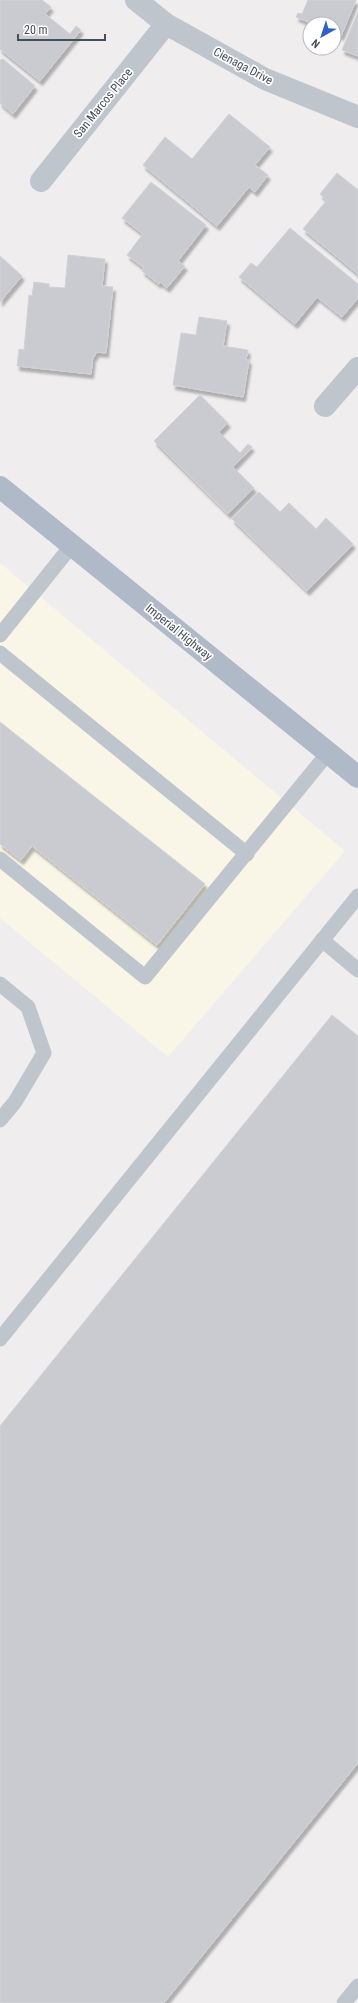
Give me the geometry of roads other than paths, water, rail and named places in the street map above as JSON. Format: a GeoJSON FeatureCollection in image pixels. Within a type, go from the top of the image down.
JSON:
{"type":"FeatureCollection","features":[{"type":"Feature","properties":{"kind":"main road","name":"Imperial Highway"},"geometry":{"type":"LineString","coordinates":[[0,487],[358,777]]}},
{"type":"Feature","properties":{"kind":"street","name":"Cienaga Drive"},"geometry":{"type":"LineString","coordinates":[[136,0],[166,24],[265,79],[358,117]]}},
{"type":"Feature","properties":{"kind":"street","name":"San Marcos Place"},"geometry":{"type":"LineString","coordinates":[[41,181],[166,24]]}},
{"type":"Feature","properties":{"kind":"street"},"geometry":{"type":"LineString","coordinates":[[325,406],[358,368]]}},
{"type":"Feature","properties":{"kind":"lane"},"geometry":{"type":"LineString","coordinates":[[0,635],[72,545]]}},
{"type":"Feature","properties":{"kind":"lane"},"geometry":{"type":"LineString","coordinates":[[0,652],[247,854]]}},
{"type":"Feature","properties":{"kind":"lane"},"geometry":{"type":"LineString","coordinates":[[0,859],[145,977],[328,753]]}},
{"type":"Feature","properties":{"kind":"lane"},"geometry":{"type":"LineString","coordinates":[[0,1339],[358,896]]}},
{"type":"Feature","properties":{"kind":"lane"},"geometry":{"type":"LineString","coordinates":[[322,940],[358,970]]}},
{"type":"Feature","properties":{"kind":"lane"},"geometry":{"type":"LineString","coordinates":[[0,984],[28,1007],[44,1053],[15,1102],[0,1120]]}},
{"type":"Feature","properties":{"kind":"lane"},"geometry":{"type":"LineString","coordinates":[[344,2003],[358,1986]]}}]}
